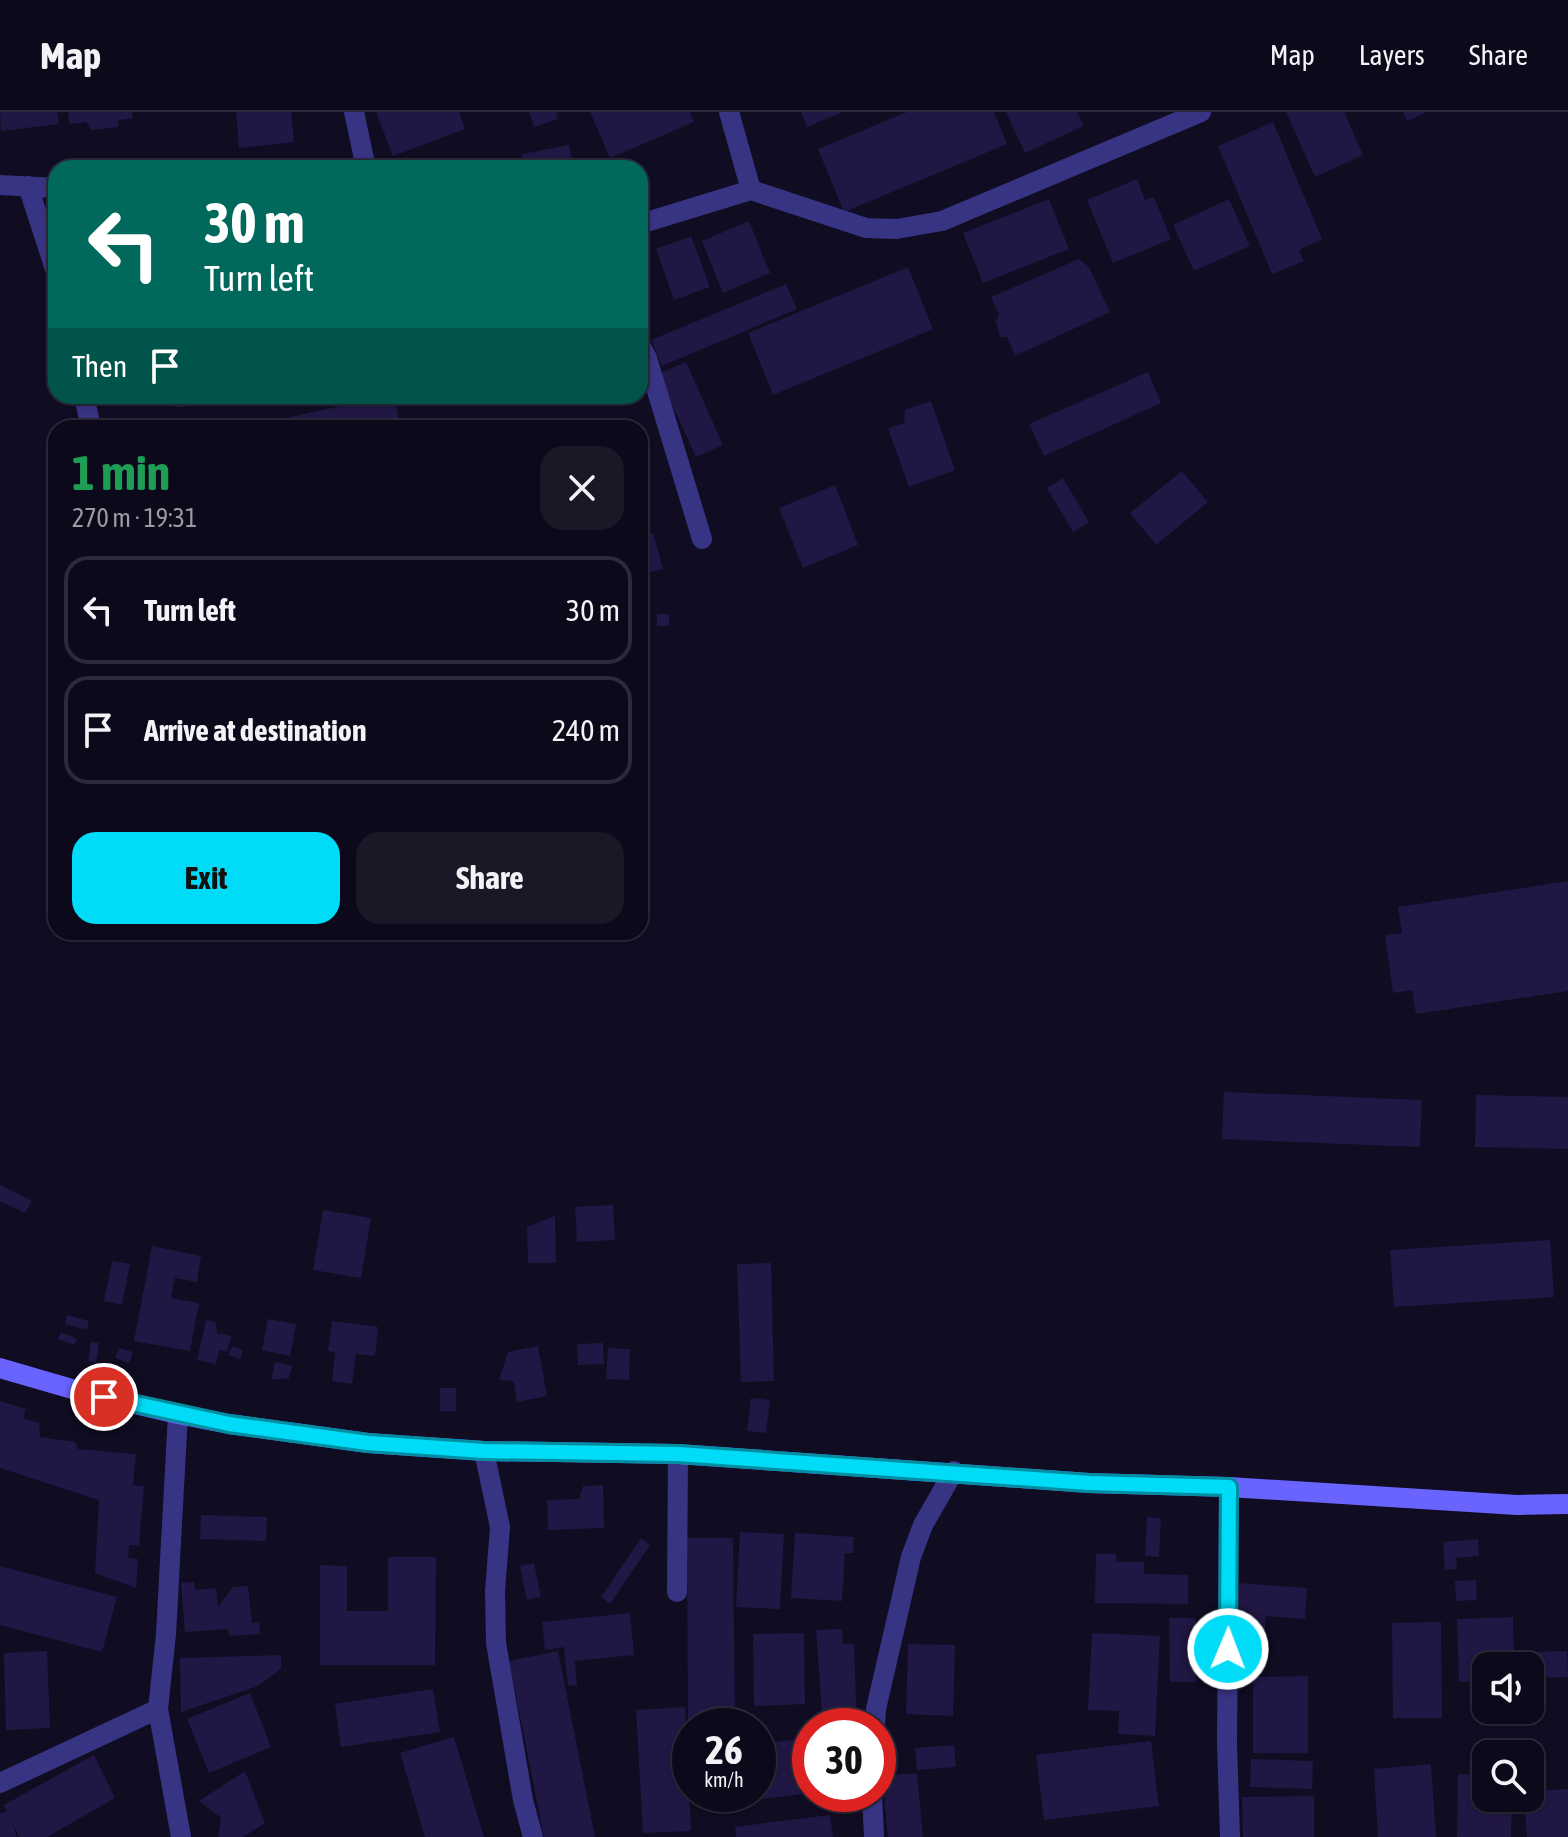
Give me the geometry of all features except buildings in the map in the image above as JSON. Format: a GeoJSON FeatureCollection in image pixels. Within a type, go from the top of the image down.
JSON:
{"type":"FeatureCollection","features":[{"type":"Feature","properties":{"kind":"street"},"geometry":{"type":"LineString","coordinates":[[354,112],[364,160]]}},
{"type":"Feature","properties":{"kind":"street"},"geometry":{"type":"LineString","coordinates":[[729,112],[751,190]]}},
{"type":"Feature","properties":{"kind":"street"},"geometry":{"type":"LineString","coordinates":[[648,222],[751,190],[866,228],[922,226],[942,221],[1201,112]]}},
{"type":"Feature","properties":{"kind":"street"},"geometry":{"type":"LineString","coordinates":[[0,185],[48,187]]}},
{"type":"Feature","properties":{"kind":"street"},"geometry":{"type":"LineString","coordinates":[[28,186],[48,247]]}},
{"type":"Feature","properties":{"kind":"street"},"geometry":{"type":"LineString","coordinates":[[648,361],[702,539]]}},
{"type":"Feature","properties":{"kind":"street"},"geometry":{"type":"LineString","coordinates":[[0,1368],[79,1391],[178,1414],[368,1443],[484,1451],[678,1454],[954,1471],[1089,1483],[1229,1487],[1517,1505],[1568,1504]]}},
{"type":"Feature","properties":{"kind":"street"},"geometry":{"type":"LineString","coordinates":[[178,1414],[166,1634],[158,1709],[181,1837]]}},
{"type":"Feature","properties":{"kind":"street"},"geometry":{"type":"LineString","coordinates":[[484,1451],[500,1527],[495,1591],[496,1643],[523,1800],[533,1837]]}},
{"type":"Feature","properties":{"kind":"street"},"geometry":{"type":"LineString","coordinates":[[677,1592],[678,1454]]}},
{"type":"Feature","properties":{"kind":"street"},"geometry":{"type":"LineString","coordinates":[[876,1708],[911,1557],[923,1525],[954,1471]]}},
{"type":"Feature","properties":{"kind":"street"},"geometry":{"type":"LineString","coordinates":[[1229,1487],[1227,1743],[1230,1837]]}},
{"type":"Feature","properties":{"kind":"street"},"geometry":{"type":"LineString","coordinates":[[0,1783],[158,1709]]}},
{"type":"Feature","properties":{"kind":"street"},"geometry":{"type":"LineString","coordinates":[[873,1812],[874,1837]]}},
{"type":"Feature","properties":{"kind":"route"},"geometry":{"type":"LineString","coordinates":[[104,1397],[229,1424],[368,1443],[484,1451],[678,1454],[954,1471],[1089,1483],[1229,1487],[1228,1649]]}}]}
